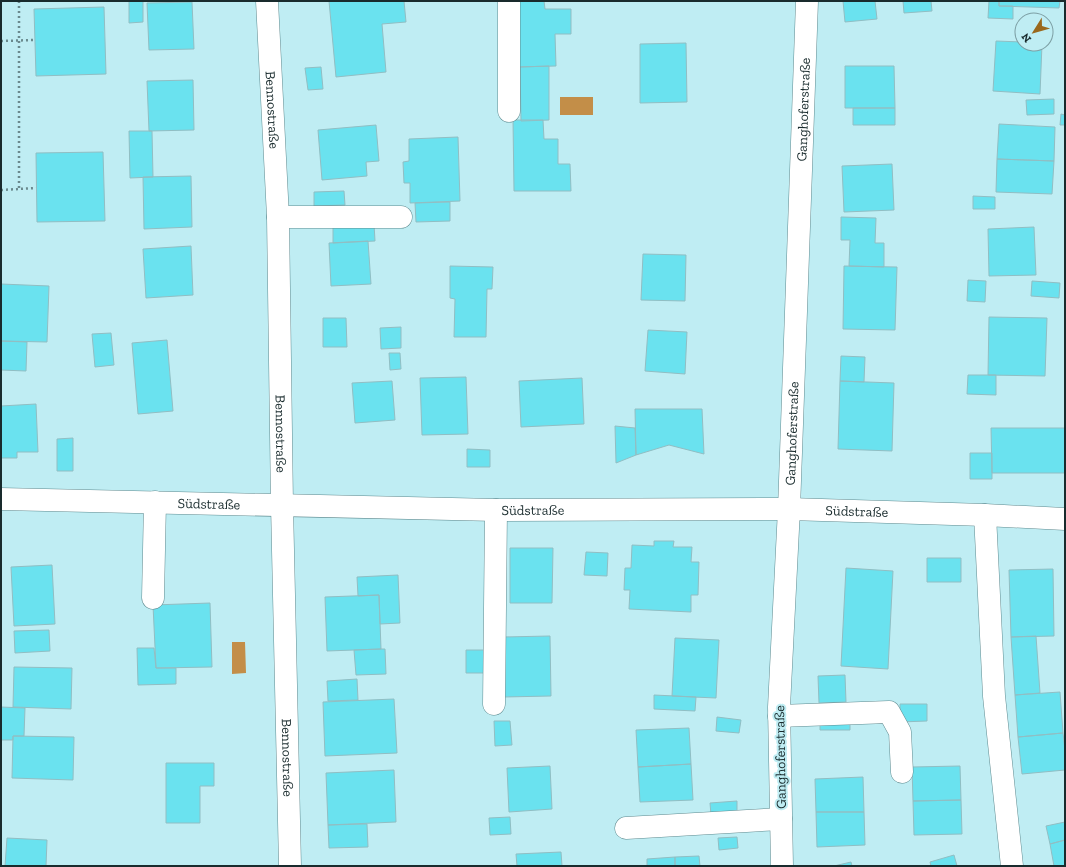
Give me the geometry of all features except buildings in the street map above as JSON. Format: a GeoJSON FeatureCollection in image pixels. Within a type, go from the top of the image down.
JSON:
{"type":"FeatureCollection","features":[{"type":"Feature","properties":{"kind":"street","name":"Bennostraße"},"geometry":{"type":"LineString","coordinates":[[267,1],[278,217],[282,505],[290,866]]}},
{"type":"Feature","properties":{"kind":"street"},"geometry":{"type":"LineString","coordinates":[[508,111],[509,1]]}},
{"type":"Feature","properties":{"kind":"street","name":"Ganghoferstraße"},"geometry":{"type":"LineString","coordinates":[[782,866],[779,716],[789,509],[807,1]]}},
{"type":"Feature","properties":{"kind":"street"},"geometry":{"type":"LineString","coordinates":[[278,217],[401,217]]}},
{"type":"Feature","properties":{"kind":"street","name":"Südstraße"},"geometry":{"type":"LineString","coordinates":[[1,499],[496,510],[789,509],[1065,519]]}},
{"type":"Feature","properties":{"kind":"street"},"geometry":{"type":"LineString","coordinates":[[153,598],[155,502]]}},
{"type":"Feature","properties":{"kind":"street"},"geometry":{"type":"LineString","coordinates":[[494,704],[496,510]]}},
{"type":"Feature","properties":{"kind":"street"},"geometry":{"type":"LineString","coordinates":[[985,515],[994,696],[1012,866]]}},
{"type":"Feature","properties":{"kind":"street"},"geometry":{"type":"LineString","coordinates":[[779,716],[890,712],[900,732],[902,772]]}},
{"type":"Feature","properties":{"kind":"street"},"geometry":{"type":"LineString","coordinates":[[626,828],[781,819]]}},
{"type":"Feature","properties":{"kind":"path"},"geometry":{"type":"LineString","coordinates":[[19,1],[19,188]]}},
{"type":"Feature","properties":{"kind":"path"},"geometry":{"type":"LineString","coordinates":[[1,42],[35,40]]}},
{"type":"Feature","properties":{"kind":"path"},"geometry":{"type":"LineString","coordinates":[[1,190],[36,188]]}},
{"type":"Feature","properties":{"kind":"shaded area"},"geometry":{"type":"Polygon","coordinates":[[[560,97],[593,97],[593,115],[560,115],[560,97]]]}},
{"type":"Feature","properties":{"kind":"shaded area"},"geometry":{"type":"Polygon","coordinates":[[[232,642],[245,642],[246,673],[232,674],[232,642]]]}}]}
